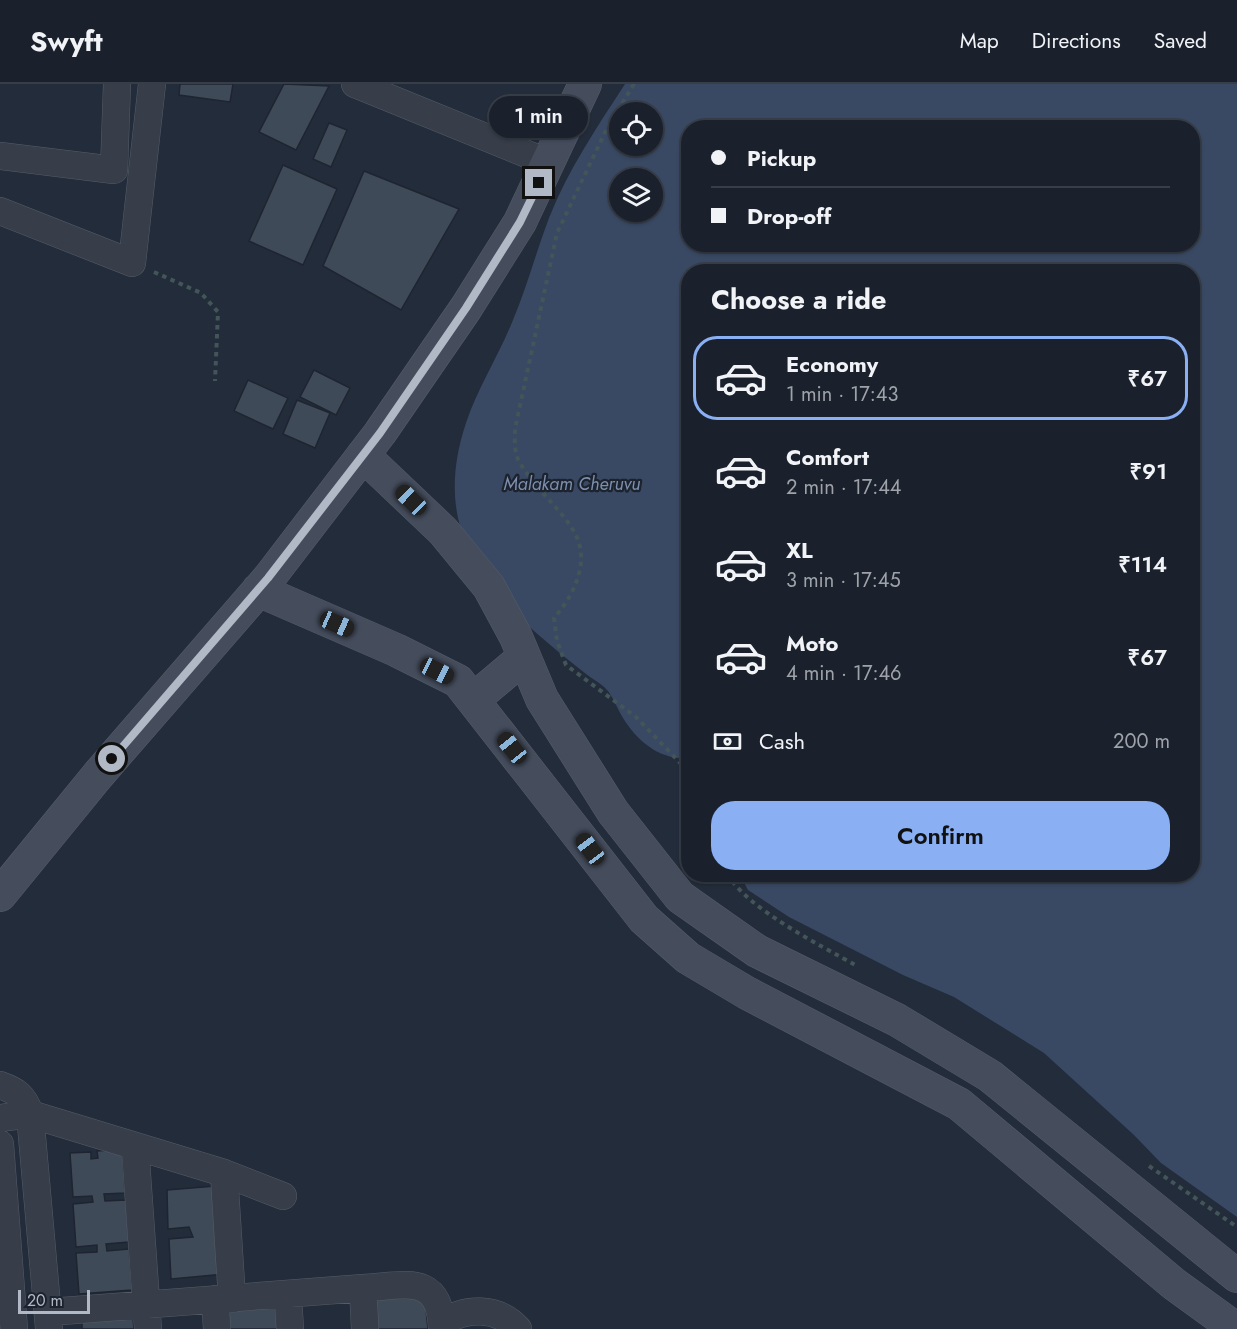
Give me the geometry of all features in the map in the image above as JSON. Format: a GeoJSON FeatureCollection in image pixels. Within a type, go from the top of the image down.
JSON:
{"type":"FeatureCollection","features":[{"type":"Feature","properties":{"kind":"street"},"geometry":{"type":"LineString","coordinates":[[0,156],[114,170],[117,84]]}},
{"type":"Feature","properties":{"kind":"street"},"geometry":{"type":"LineString","coordinates":[[0,211],[132,263],[152,84]]}},
{"type":"Feature","properties":{"kind":"street"},"geometry":{"type":"LineString","coordinates":[[355,84],[549,163]]}},
{"type":"Feature","properties":{"kind":"street"},"geometry":{"type":"LineString","coordinates":[[0,895],[98,776],[258,590],[363,455],[466,308],[520,222],[585,84]]}},
{"type":"Feature","properties":{"kind":"street"},"geometry":{"type":"LineString","coordinates":[[363,455],[443,531],[489,587],[542,699],[613,812],[680,897],[757,951],[897,1020],[990,1076],[1237,1276]]}},
{"type":"Feature","properties":{"kind":"street"},"geometry":{"type":"LineString","coordinates":[[258,590],[396,650],[458,681],[644,919],[688,958],[747,993],[959,1104],[1174,1284],[1236,1329]]}},
{"type":"Feature","properties":{"kind":"street"},"geometry":{"type":"LineString","coordinates":[[473,700],[524,657]]}},
{"type":"Feature","properties":{"kind":"street"},"geometry":{"type":"LineString","coordinates":[[644,919],[680,897]]}},
{"type":"Feature","properties":{"kind":"street"},"geometry":{"type":"LineString","coordinates":[[0,1086],[15,1090],[25,1100],[30,1114],[49,1320],[147,1317],[223,1299],[288,1296],[412,1285],[425,1287],[437,1302],[442,1326]]}},
{"type":"Feature","properties":{"kind":"street"},"geometry":{"type":"LineString","coordinates":[[0,1118],[30,1114],[224,1173],[283,1196]]}},
{"type":"Feature","properties":{"kind":"street"},"geometry":{"type":"LineString","coordinates":[[0,1144],[5,1256],[14,1329]]}},
{"type":"Feature","properties":{"kind":"street"},"geometry":{"type":"LineString","coordinates":[[135,1146],[147,1317]]}},
{"type":"Feature","properties":{"kind":"street"},"geometry":{"type":"LineString","coordinates":[[217,1329],[223,1299],[224,1173]]}},
{"type":"Feature","properties":{"kind":"street"},"geometry":{"type":"LineString","coordinates":[[363,1288],[366,1329]]}},
{"type":"Feature","properties":{"kind":"street"},"geometry":{"type":"LineString","coordinates":[[288,1296],[290,1329]]}},
{"type":"Feature","properties":{"kind":"street"},"geometry":{"type":"LineString","coordinates":[[442,1326],[453,1314],[484,1311],[512,1322],[518,1329]]}},
{"type":"Feature","properties":{"kind":"path"},"geometry":{"type":"LineString","coordinates":[[634,84],[609,124],[557,233],[519,407],[515,445],[518,458],[525,469],[574,531],[582,555],[577,582],[567,602],[554,618],[557,641],[566,665],[636,717],[681,764]]}},
{"type":"Feature","properties":{"kind":"path"},"geometry":{"type":"LineString","coordinates":[[132,263],[201,293],[218,312],[215,381]]}},
{"type":"Feature","properties":{"kind":"water","name":"Malakam Cheruvu"},"geometry":{"type":"Polygon","coordinates":[[[625,84],[1237,84],[1237,1217],[1161,1163],[1134,1135],[1044,1053],[954,997],[903,975],[789,917],[748,890],[744,882],[1200,882],[1200,264],[681,264],[681,758],[678,758],[659,753],[643,742],[629,727],[606,689],[528,626],[502,599],[480,570],[464,539],[456,505],[456,466],[466,423],[513,320],[544,231],[565,183],[609,109],[609,156],[663,156],[663,102],[614,102],[625,84]]]}},
{"type":"Feature","properties":{"kind":"building"},"geometry":{"type":"Polygon","coordinates":[[[180,84],[233,84],[230,102],[179,95],[180,84]]]}},
{"type":"Feature","properties":{"kind":"building"},"geometry":{"type":"Polygon","coordinates":[[[284,84],[329,86],[296,150],[259,132],[284,84]]]}},
{"type":"Feature","properties":{"kind":"building"},"geometry":{"type":"Polygon","coordinates":[[[329,123],[347,130],[331,167],[313,159],[329,123]]]}},
{"type":"Feature","properties":{"kind":"building"},"geometry":{"type":"Polygon","coordinates":[[[283,165],[337,189],[303,265],[249,241],[283,165]]]}},
{"type":"Feature","properties":{"kind":"building"},"geometry":{"type":"Polygon","coordinates":[[[364,171],[459,209],[401,310],[323,266],[364,171]]]}},
{"type":"Feature","properties":{"kind":"building"},"geometry":{"type":"Polygon","coordinates":[[[314,370],[350,388],[336,415],[300,397],[314,370]]]}},
{"type":"Feature","properties":{"kind":"building"},"geometry":{"type":"Polygon","coordinates":[[[248,380],[288,398],[273,429],[234,411],[248,380]]]}},
{"type":"Feature","properties":{"kind":"building"},"geometry":{"type":"Polygon","coordinates":[[[297,400],[330,413],[315,448],[283,434],[297,400]]]}},
{"type":"Feature","properties":{"kind":"building"},"geometry":{"type":"Polygon","coordinates":[[[122,1149],[125,1193],[104,1194],[105,1201],[126,1200],[129,1242],[106,1244],[107,1251],[129,1249],[132,1290],[79,1294],[76,1253],[97,1252],[97,1245],[76,1247],[73,1204],[93,1202],[92,1196],[73,1197],[70,1153],[91,1152],[91,1159],[98,1158],[97,1151],[122,1149]]]}},
{"type":"Feature","properties":{"kind":"building"},"geometry":{"type":"Polygon","coordinates":[[[216,1186],[225,1274],[171,1279],[169,1239],[193,1237],[189,1227],[168,1229],[167,1190],[216,1186]]]}},
{"type":"Feature","properties":{"kind":"building"},"geometry":{"type":"Polygon","coordinates":[[[424,1290],[428,1329],[377,1329],[374,1295],[424,1290]]]}},
{"type":"Feature","properties":{"kind":"building"},"geometry":{"type":"Polygon","coordinates":[[[277,1301],[279,1329],[227,1329],[225,1305],[277,1301]]]}},
{"type":"Feature","properties":{"kind":"building"},"geometry":{"type":"Polygon","coordinates":[[[133,1318],[134,1329],[82,1329],[82,1321],[133,1318]]]}},
{"type":"Feature","properties":{"kind":"route"},"geometry":{"type":"LineString","coordinates":[[112,759],[268,578],[380,433],[466,308],[520,222],[539,183]]}}]}
